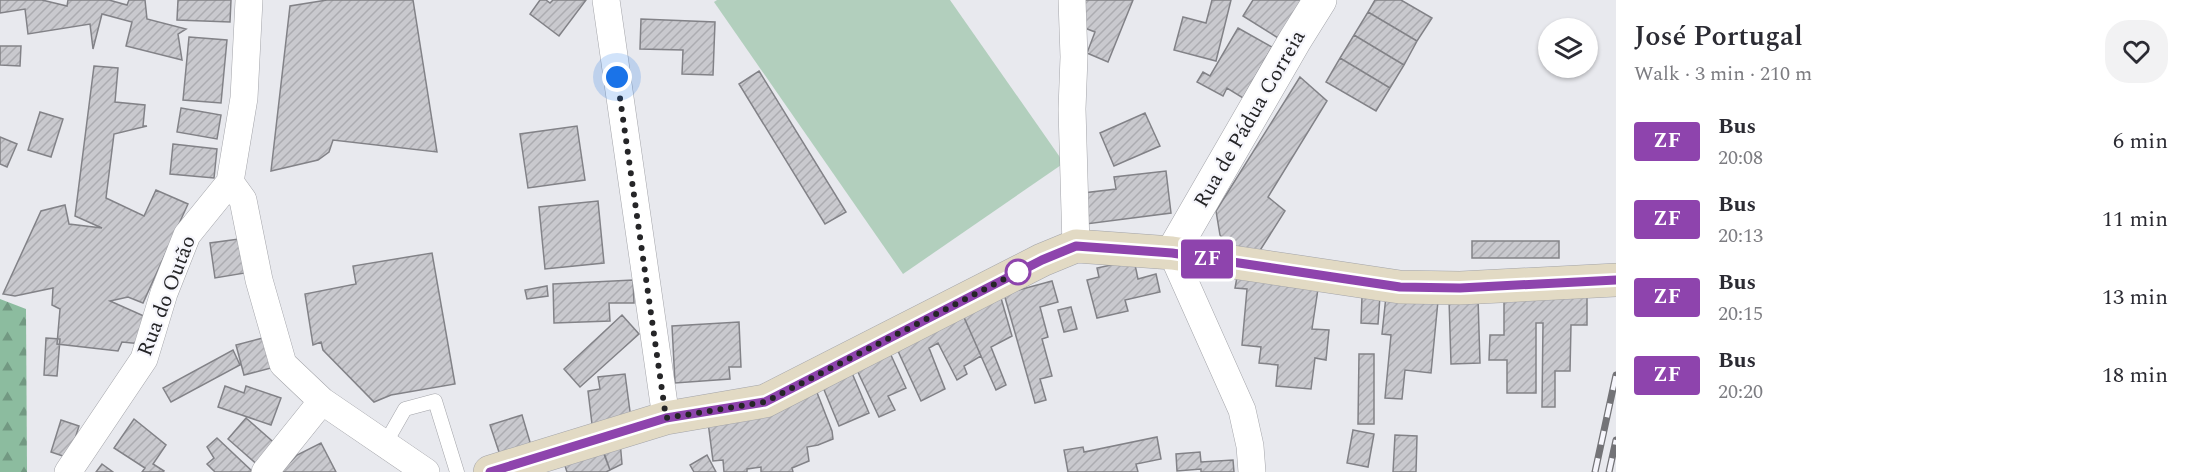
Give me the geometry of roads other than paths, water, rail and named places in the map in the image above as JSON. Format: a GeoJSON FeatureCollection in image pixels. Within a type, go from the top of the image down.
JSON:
{"type":"FeatureCollection","features":[{"type":"Feature","properties":{"kind":"main road"},"geometry":{"type":"LineString","coordinates":[[490,472],[666,418],[765,402],[1042,260],[1076,246],[1172,253],[1400,287],[1460,288],[1612,280]]}},
{"type":"Feature","properties":{"kind":"street"},"geometry":{"type":"LineString","coordinates":[[249,0],[244,98],[230,182],[243,200],[259,280],[284,364],[322,401],[426,472]]}},
{"type":"Feature","properties":{"kind":"street"},"geometry":{"type":"LineString","coordinates":[[606,0],[666,418]]}},
{"type":"Feature","properties":{"kind":"street"},"geometry":{"type":"LineString","coordinates":[[1072,0],[1076,246]]}},
{"type":"Feature","properties":{"kind":"street","name":"Rua de Pádua Correia"},"geometry":{"type":"LineString","coordinates":[[1172,253],[1320,0]]}},
{"type":"Feature","properties":{"kind":"street","name":"Rua do Outão"},"geometry":{"type":"LineString","coordinates":[[69,472],[144,359],[187,235],[230,182]]}},
{"type":"Feature","properties":{"kind":"street"},"geometry":{"type":"LineString","coordinates":[[1172,253],[1242,410],[1250,446],[1252,472]]}},
{"type":"Feature","properties":{"kind":"street"},"geometry":{"type":"LineString","coordinates":[[265,472],[322,401]]}},
{"type":"Feature","properties":{"kind":"lane"},"geometry":{"type":"LineString","coordinates":[[386,444],[405,409],[435,402],[457,472]]}},
{"type":"Feature","properties":{"kind":"railway"},"geometry":{"type":"LineString","coordinates":[[1595,472],[1616,375]]}},
{"type":"Feature","properties":{"kind":"railway"},"geometry":{"type":"LineString","coordinates":[[1609,472],[1616,440]]}}]}
